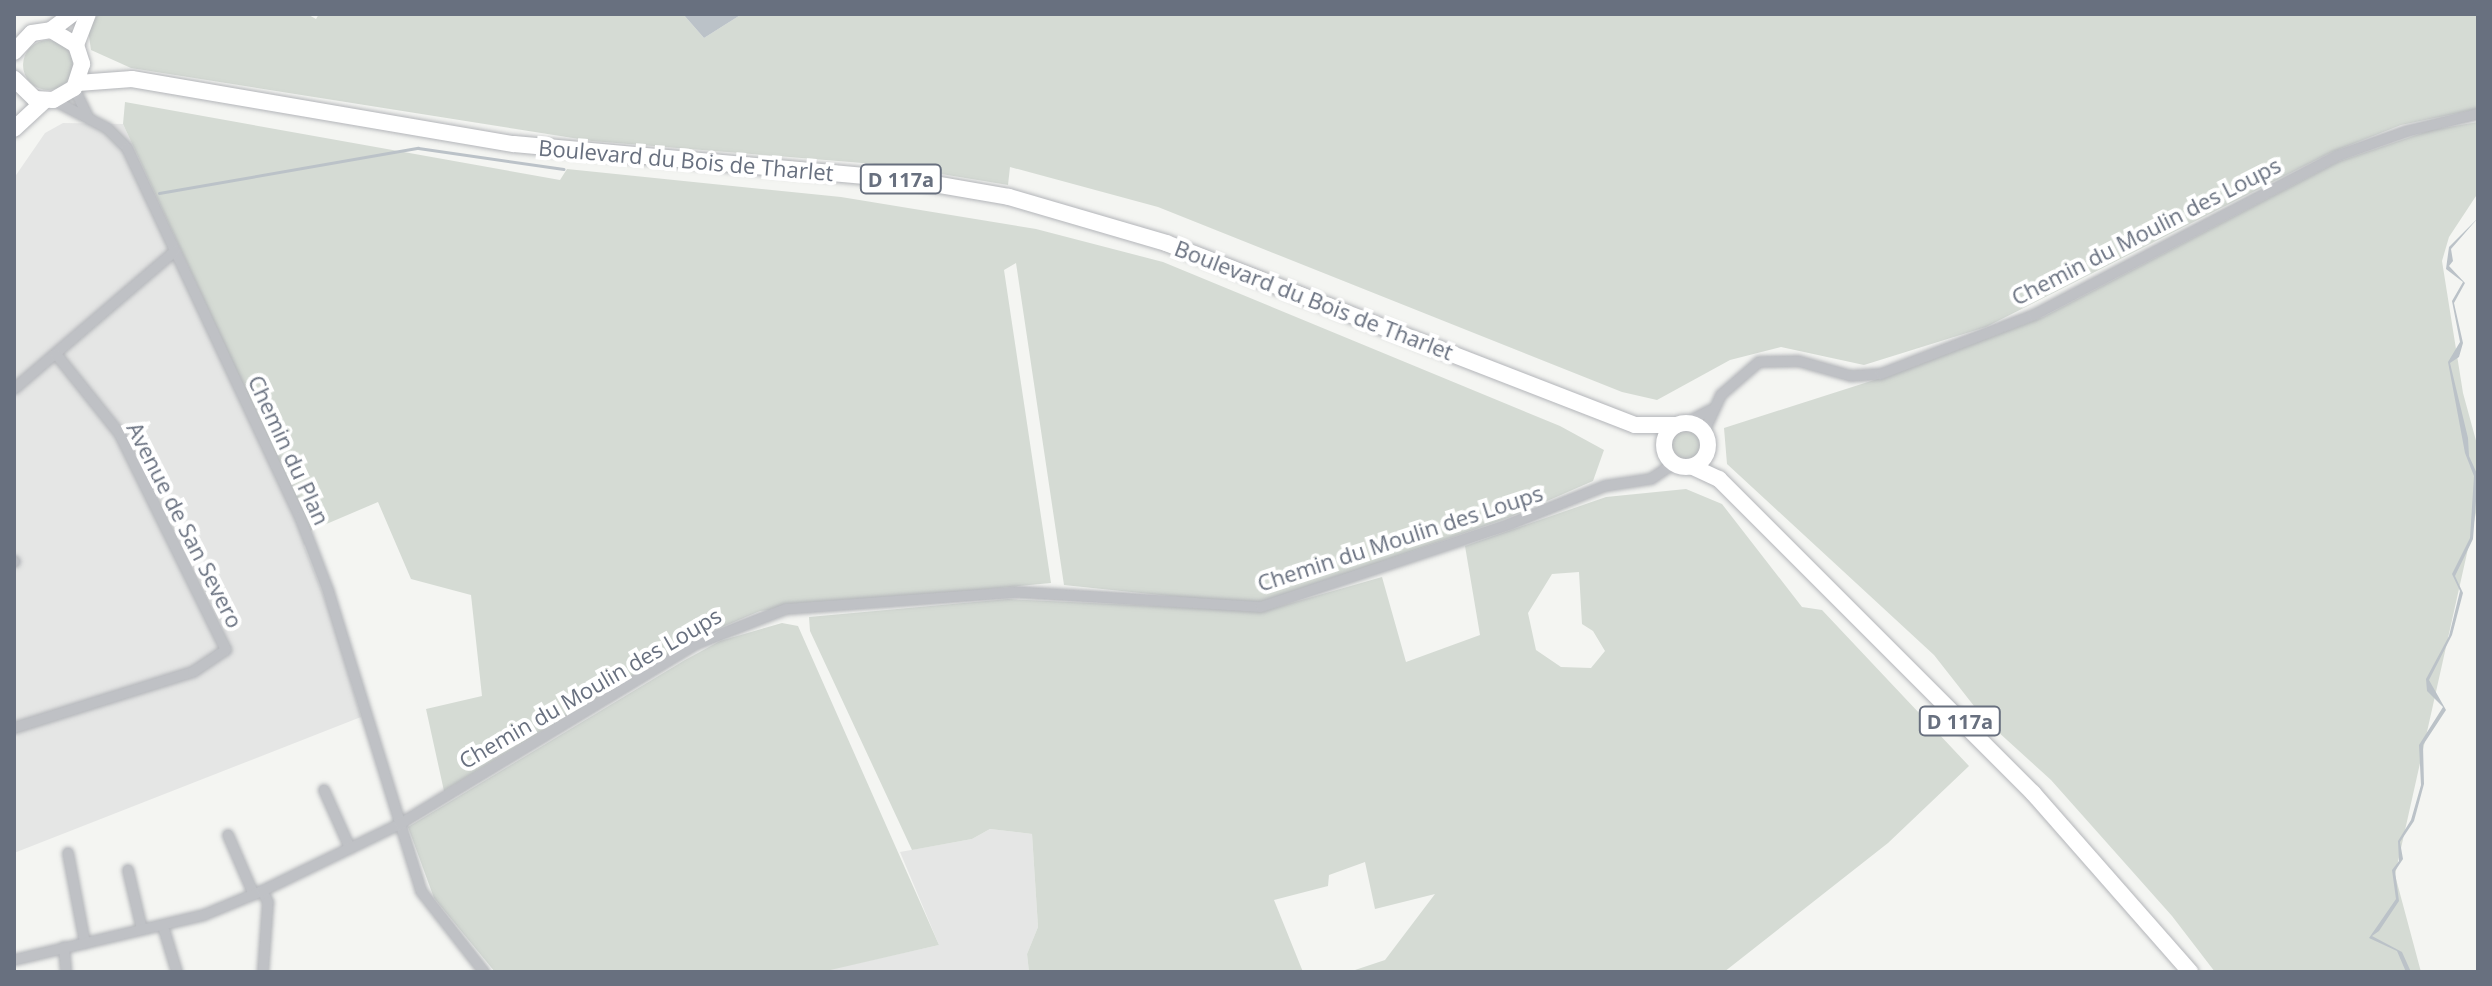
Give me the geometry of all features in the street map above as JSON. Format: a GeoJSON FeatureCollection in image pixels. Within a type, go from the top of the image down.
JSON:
{"type":"FeatureCollection","features":[{"type":"Feature","properties":{"kind":"main road"},"geometry":{"type":"LineString","coordinates":[[17,43],[51,30],[72,14]]}},
{"type":"Feature","properties":{"kind":"main road"},"geometry":{"type":"LineString","coordinates":[[14,129],[49,101],[76,86],[78,50],[88,14]]}},
{"type":"Feature","properties":{"kind":"main road","name":"Boulevard du Bois de Tharlet"},"geometry":{"type":"LineString","coordinates":[[51,30],[78,50],[132,79]]}},
{"type":"Feature","properties":{"kind":"main road","name":"Boulevard du Bois de Tharlet"},"geometry":{"type":"LineString","coordinates":[[76,86],[132,79],[514,144],[911,180],[1009,197],[1166,243],[1635,425],[1664,448]]}},
{"type":"Feature","properties":{"kind":"main road"},"geometry":{"type":"LineString","coordinates":[[16,90],[49,101]]}},
{"type":"Feature","properties":{"kind":"main road"},"geometry":{"type":"LineString","coordinates":[[1681,424],[1704,432],[1707,452],[1693,467],[1673,464],[1664,448],[1668,432],[1681,424]]}},
{"type":"Feature","properties":{"kind":"main road","name":"Boulevard du Bois de Tharlet"},"geometry":{"type":"LineString","coordinates":[[1635,425],[1681,424]]}},
{"type":"Feature","properties":{"kind":"main road","name":"D 117a"},"geometry":{"type":"LineString","coordinates":[[1707,452],[1719,479]]}},
{"type":"Feature","properties":{"kind":"main road","name":"D 117a"},"geometry":{"type":"LineString","coordinates":[[1693,467],[1719,479],[2033,793],[2190,972]]}},
{"type":"Feature","properties":{"kind":"street","name":"Chemin du Plan"},"geometry":{"type":"LineString","coordinates":[[76,86],[77,102],[91,120]]}},
{"type":"Feature","properties":{"kind":"street","name":"Chemin du Plan"},"geometry":{"type":"LineString","coordinates":[[49,101],[91,120],[127,148],[305,530],[429,908],[484,972]]}},
{"type":"Feature","properties":{"kind":"street","name":"Chemin du Moulin des Loups"},"geometry":{"type":"LineString","coordinates":[[1704,432],[1710,410],[1733,379],[1759,362],[1798,361],[1851,376],[1881,374],[2034,315],[2337,156],[2478,114]]}},
{"type":"Feature","properties":{"kind":"street"},"geometry":{"type":"LineString","coordinates":[[14,389],[174,252]]}},
{"type":"Feature","properties":{"kind":"street","name":"Avenue de San Severo"},"geometry":{"type":"LineString","coordinates":[[14,728],[193,672],[226,650],[119,433],[56,354]]}},
{"type":"Feature","properties":{"kind":"street","name":"Chemin du Moulin des Loups"},"geometry":{"type":"LineString","coordinates":[[1681,424],[1710,410]]}},
{"type":"Feature","properties":{"kind":"street","name":"Chemin du Moulin des Loups"},"geometry":{"type":"LineString","coordinates":[[14,960],[163,926],[258,893],[400,824],[696,644],[786,609],[1015,592],[1261,607],[1510,524],[1605,486],[1651,479],[1673,464]]}},
{"type":"Feature","properties":{"kind":"street"},"geometry":{"type":"LineString","coordinates":[[324,790],[350,848]]}},
{"type":"Feature","properties":{"kind":"street"},"geometry":{"type":"LineString","coordinates":[[228,835],[258,893],[268,902],[263,972]]}},
{"type":"Feature","properties":{"kind":"street"},"geometry":{"type":"LineString","coordinates":[[68,853],[85,943]]}},
{"type":"Feature","properties":{"kind":"street"},"geometry":{"type":"LineString","coordinates":[[128,870],[142,929]]}},
{"type":"Feature","properties":{"kind":"street"},"geometry":{"type":"LineString","coordinates":[[163,926],[177,972]]}},
{"type":"Feature","properties":{"kind":"street"},"geometry":{"type":"LineString","coordinates":[[64,947],[66,972]]}},
{"type":"Feature","properties":{"kind":"shaded area"},"geometry":{"type":"Polygon","coordinates":[[[98,14],[307,14],[316,19],[319,14],[683,14],[704,38],[742,14],[2478,14],[2478,109],[2401,125],[2330,153],[1986,327],[1864,365],[1781,347],[1730,360],[1657,400],[1622,392],[1158,207],[1010,167],[1008,185],[887,165],[592,141],[131,68],[91,50],[88,29],[98,14]]]}},
{"type":"Feature","properties":{"kind":"shaded area"},"geometry":{"type":"Polygon","coordinates":[[[683,14],[742,14],[704,38],[683,14]]]}},
{"type":"Feature","properties":{"kind":"shaded area"},"geometry":{"type":"Polygon","coordinates":[[[48,40],[66,47],[73,65],[66,83],[48,90],[30,83],[23,65],[30,47],[48,40]]]}},
{"type":"Feature","properties":{"kind":"shaded area"},"geometry":{"type":"Polygon","coordinates":[[[125,102],[560,180],[567,169],[841,197],[1036,229],[1163,262],[1560,426],[1604,450],[1593,481],[1508,518],[1256,605],[1064,585],[1016,263],[1004,270],[1051,583],[760,611],[694,639],[444,791],[426,709],[482,696],[471,595],[411,579],[378,502],[310,531],[123,124],[125,102]]]}},
{"type":"Feature","properties":{"kind":"shaded area"},"geometry":{"type":"Polygon","coordinates":[[[2478,122],[2478,193],[2449,237],[2442,261],[2463,393],[2478,448],[2478,504],[2395,875],[2421,972],[2215,972],[2172,916],[2051,780],[1985,720],[1934,655],[1727,464],[1724,428],[1896,373],[2043,317],[2337,162],[2431,130],[2478,122]]]}},
{"type":"Feature","properties":{"kind":"shaded area"},"geometry":{"type":"Polygon","coordinates":[[[63,123],[123,124],[310,531],[304,546],[330,612],[361,717],[14,853],[14,178],[45,133],[63,123]]]}},
{"type":"Feature","properties":{"kind":"shaded area"},"geometry":{"type":"Polygon","coordinates":[[[2478,218],[2451,249],[2453,261],[2449,266],[2465,283],[2454,303],[2463,343],[2459,357],[2450,363],[2468,438],[2469,456],[2478,476],[2473,539],[2455,576],[2463,593],[2452,635],[2429,680],[2446,710],[2423,745],[2424,784],[2414,821],[2400,842],[2403,859],[2395,871],[2399,901],[2379,931],[2372,936],[2402,952],[2411,972],[2406,972],[2397,951],[2369,938],[2396,899],[2392,870],[2399,861],[2398,841],[2411,820],[2421,785],[2419,745],[2443,707],[2427,691],[2426,679],[2449,636],[2460,591],[2452,574],[2470,538],[2474,476],[2465,453],[2448,362],[2460,342],[2452,301],[2463,282],[2446,269],[2449,247],[2478,218]]]}},
{"type":"Feature","properties":{"kind":"shaded area"},"geometry":{"type":"Polygon","coordinates":[[[1686,431],[1696,435],[1700,445],[1696,455],[1686,459],[1676,455],[1672,445],[1676,435],[1686,431]]]}},
{"type":"Feature","properties":{"kind":"shaded area"},"geometry":{"type":"Polygon","coordinates":[[[1686,489],[1722,504],[1802,607],[1822,610],[1969,766],[1888,843],[1724,972],[1349,972],[1385,960],[1435,894],[1375,909],[1365,862],[1329,875],[1328,886],[1274,900],[1303,972],[1029,972],[1027,954],[1038,927],[1032,834],[990,829],[972,839],[912,850],[810,631],[809,617],[1008,599],[1263,611],[1382,577],[1406,662],[1480,635],[1465,546],[1606,497],[1686,489]],[[1579,572],[1552,574],[1528,613],[1536,650],[1561,667],[1591,668],[1605,651],[1593,631],[1582,624],[1579,572]]]}},
{"type":"Feature","properties":{"kind":"shaded area"},"geometry":{"type":"Polygon","coordinates":[[[782,623],[798,626],[939,945],[826,971],[894,972],[495,972],[434,898],[408,827],[685,660],[720,641],[782,623]]]}},
{"type":"Feature","properties":{"kind":"shaded area"},"geometry":{"type":"Polygon","coordinates":[[[990,829],[1032,834],[1038,927],[1027,954],[1029,972],[818,972],[939,945],[900,852],[972,839],[990,829]]]}},
{"type":"Feature","properties":{"kind":"waterway"},"geometry":{"type":"LineString","coordinates":[[159,193],[418,148],[563,169]]}}]}
